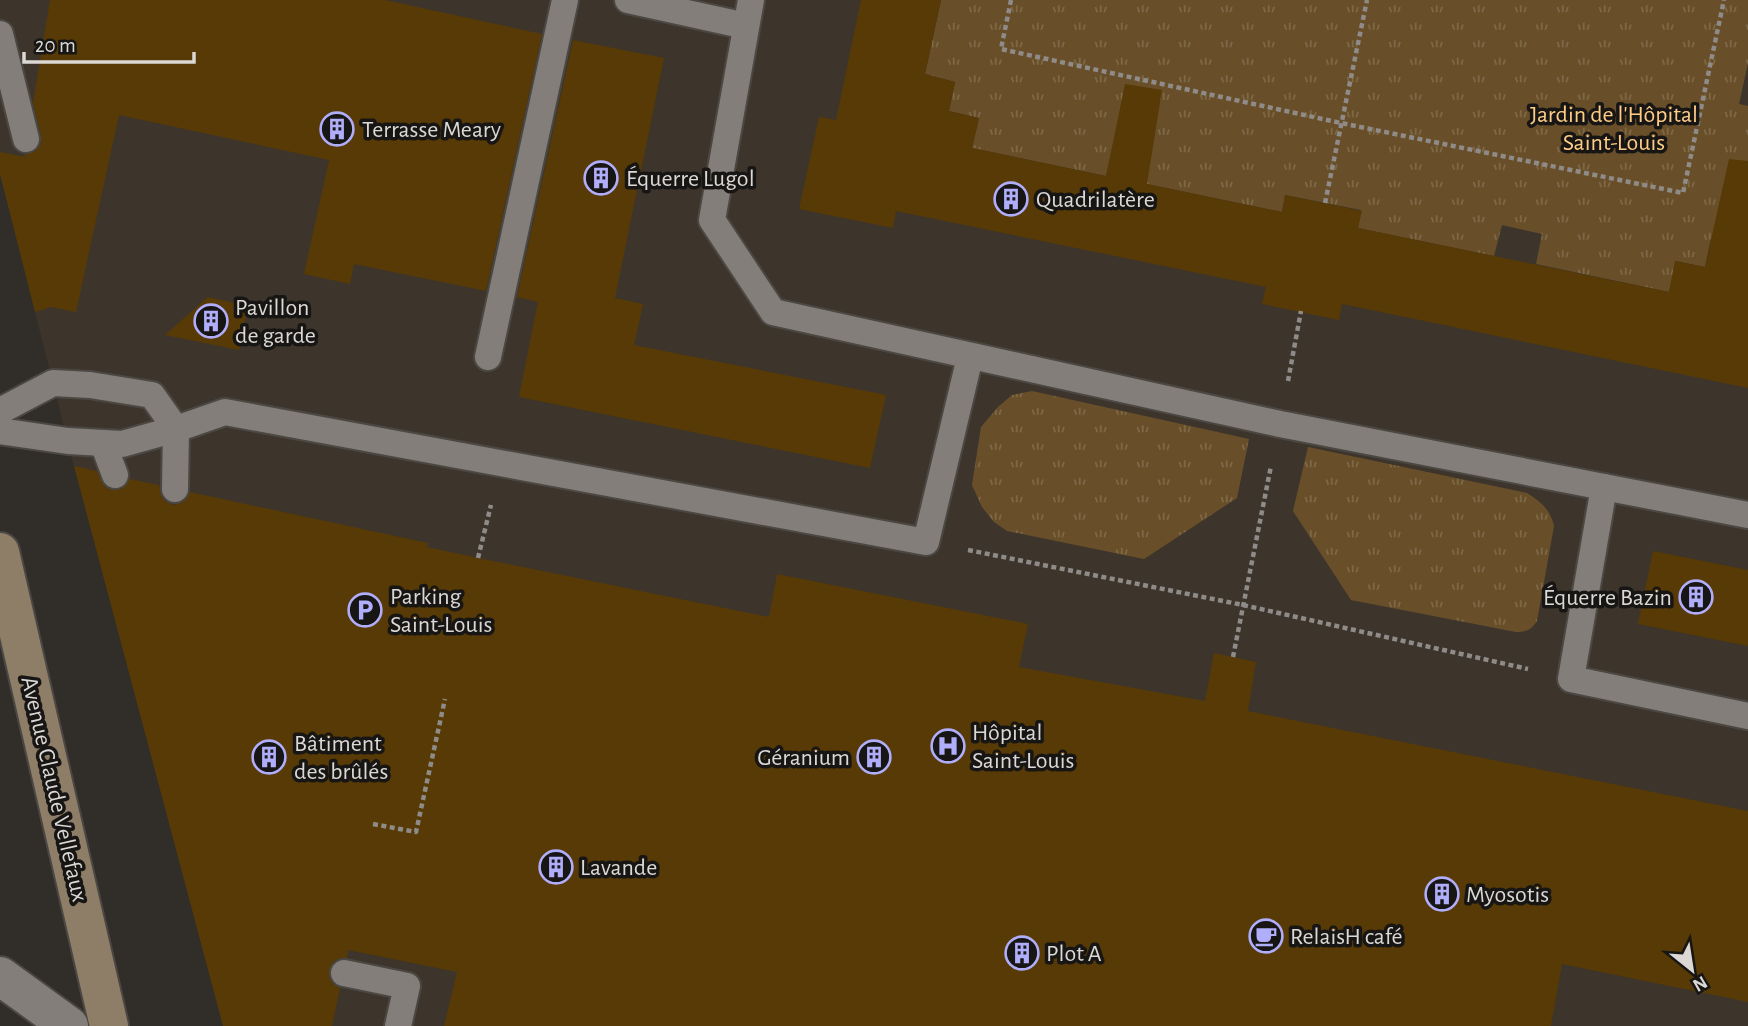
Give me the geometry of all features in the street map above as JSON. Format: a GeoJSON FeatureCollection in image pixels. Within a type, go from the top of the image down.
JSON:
{"type":"FeatureCollection","features":[{"type":"Feature","properties":{"kind":"street","name":"Avenue Claude Vellefaux"},"geometry":{"type":"LineString","coordinates":[[0,552],[109,1026]]}},
{"type":"Feature","properties":{"kind":"street"},"geometry":{"type":"LineString","coordinates":[[0,976],[69,1026]]}},
{"type":"Feature","properties":{"kind":"lane"},"geometry":{"type":"LineString","coordinates":[[488,357],[565,0]]}},
{"type":"Feature","properties":{"kind":"lane"},"geometry":{"type":"LineString","coordinates":[[628,0],[746,26]]}},
{"type":"Feature","properties":{"kind":"lane"},"geometry":{"type":"LineString","coordinates":[[751,0],[712,220],[773,312],[1280,424],[1748,515]]}},
{"type":"Feature","properties":{"kind":"lane"},"geometry":{"type":"LineString","coordinates":[[0,34],[26,139]]}},
{"type":"Feature","properties":{"kind":"lane"},"geometry":{"type":"LineString","coordinates":[[0,431],[68,442],[122,444],[225,412],[926,542],[970,357]]}},
{"type":"Feature","properties":{"kind":"lane"},"geometry":{"type":"LineString","coordinates":[[0,411],[53,383],[90,385],[152,395],[176,429],[175,489]]}},
{"type":"Feature","properties":{"kind":"lane"},"geometry":{"type":"LineString","coordinates":[[103,443],[115,475]]}},
{"type":"Feature","properties":{"kind":"lane"},"geometry":{"type":"LineString","coordinates":[[1604,487],[1571,679],[1748,716]]}},
{"type":"Feature","properties":{"kind":"lane"},"geometry":{"type":"LineString","coordinates":[[344,973],[407,986],[398,1026]]}},
{"type":"Feature","properties":{"kind":"path"},"geometry":{"type":"LineString","coordinates":[[1011,0],[1001,49],[1341,123],[1683,193],[1724,0]]}},
{"type":"Feature","properties":{"kind":"path"},"geometry":{"type":"LineString","coordinates":[[1325,203],[1367,0]]}},
{"type":"Feature","properties":{"kind":"path"},"geometry":{"type":"LineString","coordinates":[[1233,657],[1301,311]]}},
{"type":"Feature","properties":{"kind":"path"},"geometry":{"type":"LineString","coordinates":[[478,558],[502,464]]}},
{"type":"Feature","properties":{"kind":"path"},"geometry":{"type":"LineString","coordinates":[[926,542],[1243,606],[1571,679]]}},
{"type":"Feature","properties":{"kind":"path"},"geometry":{"type":"LineString","coordinates":[[373,824],[416,832],[445,699]]}},
{"type":"Feature","properties":{"kind":"shaded area","name":"Hôpital Saint-Louis"},"geometry":{"type":"Polygon","coordinates":[[[0,0],[1748,0],[1748,1026],[223,1026],[74,466],[0,174],[0,0]]]}},
{"type":"Feature","properties":{"kind":"green space","name":"Jardin de l'Hôpital Saint-Louis"},"geometry":{"type":"Polygon","coordinates":[[[941,0],[1748,0],[1748,63],[1739,104],[1748,106],[1748,211],[1741,243],[1711,238],[1705,267],[1676,261],[1669,292],[1536,264],[1542,234],[1502,225],[1494,256],[1358,228],[1361,210],[1285,195],[1282,212],[1147,184],[1113,145],[1106,176],[972,148],[979,118],[949,111],[955,82],[925,74],[941,0]]]}},
{"type":"Feature","properties":{"kind":"green space"},"geometry":{"type":"Polygon","coordinates":[[[1032,391],[1249,439],[1237,498],[1144,559],[1007,531],[994,522],[982,507],[972,485],[981,427],[1012,395],[1032,391]]]}},
{"type":"Feature","properties":{"kind":"green space"},"geometry":{"type":"Polygon","coordinates":[[[1308,447],[1527,493],[1537,500],[1547,510],[1554,526],[1535,624],[1528,630],[1516,632],[1351,600],[1293,511],[1308,447]]]}},
{"type":"Feature","properties":{"kind":"building","name":"Terrasse Meary"},"geometry":{"type":"Polygon","coordinates":[[[50,0],[385,0],[542,34],[486,291],[354,264],[350,284],[304,274],[329,160],[119,115],[76,312],[51,307],[35,312],[0,174],[0,152],[25,157],[25,154],[36,151],[41,144],[33,103],[50,0]]]}},
{"type":"Feature","properties":{"kind":"building","name":"Quadrilatère"},"geometry":{"type":"Polygon","coordinates":[[[861,0],[941,0],[925,74],[955,82],[949,111],[979,118],[972,148],[1106,176],[1125,84],[1162,90],[1147,184],[1282,212],[1285,195],[1362,211],[1358,228],[1669,292],[1675,261],[1705,267],[1729,159],[1748,161],[1748,388],[1342,304],[1339,320],[1262,304],[1266,287],[896,211],[893,228],[799,209],[819,117],[836,120],[861,0]]]}},
{"type":"Feature","properties":{"kind":"building","name":"Équerre Lugol"},"geometry":{"type":"Polygon","coordinates":[[[573,40],[664,58],[615,298],[643,304],[634,345],[886,395],[870,468],[519,397],[538,302],[517,297],[573,40]]]}},
{"type":"Feature","properties":{"kind":"building","name":"Pavillon de garde"},"geometry":{"type":"Polygon","coordinates":[[[208,297],[248,306],[239,350],[165,335],[208,297]]]}},
{"type":"Feature","properties":{"kind":"building"},"geometry":{"type":"Polygon","coordinates":[[[74,466],[97,471],[105,487],[112,490],[121,489],[130,479],[159,485],[162,497],[174,505],[183,502],[190,492],[428,543],[427,547],[769,617],[777,574],[1028,624],[1019,667],[1205,701],[1214,653],[1256,662],[1248,711],[1748,811],[1748,1002],[1562,964],[1551,1026],[444,1026],[457,972],[348,950],[347,958],[333,962],[329,970],[333,984],[340,988],[332,1026],[223,1026],[74,466]]]}},
{"type":"Feature","properties":{"kind":"building","name":"Équerre Bazin"},"geometry":{"type":"Polygon","coordinates":[[[1653,551],[1748,570],[1748,646],[1638,624],[1653,551]]]}},
{"type":"Feature","properties":{"kind":"place","name":"Terrasse Meary"},"geometry":{"type":"Point","coordinates":[337,129]}},
{"type":"Feature","properties":{"kind":"place","name":"Équerre Lugol"},"geometry":{"type":"Point","coordinates":[601,178]}},
{"type":"Feature","properties":{"kind":"place","name":"Quadrilatère"},"geometry":{"type":"Point","coordinates":[1011,199]}},
{"type":"Feature","properties":{"kind":"place","name":"Pavillon de garde"},"geometry":{"type":"Point","coordinates":[211,321]}},
{"type":"Feature","properties":{"kind":"place","name":"Équerre Bazin"},"geometry":{"type":"Point","coordinates":[1696,597]}},
{"type":"Feature","properties":{"kind":"place","name":"Parking Saint-Louis"},"geometry":{"type":"Point","coordinates":[365,610]}},
{"type":"Feature","properties":{"kind":"place","name":"Hôpital Saint-Louis"},"geometry":{"type":"Point","coordinates":[948,746]}},
{"type":"Feature","properties":{"kind":"place","name":"Bâtiment des brûlés"},"geometry":{"type":"Point","coordinates":[269,757]}},
{"type":"Feature","properties":{"kind":"place","name":"Géranium"},"geometry":{"type":"Point","coordinates":[874,757]}},
{"type":"Feature","properties":{"kind":"place","name":"Lavande"},"geometry":{"type":"Point","coordinates":[556,867]}},
{"type":"Feature","properties":{"kind":"place","name":"Myosotis"},"geometry":{"type":"Point","coordinates":[1442,894]}},
{"type":"Feature","properties":{"kind":"place","name":"RelaisH café"},"geometry":{"type":"Point","coordinates":[1266,936]}},
{"type":"Feature","properties":{"kind":"place","name":"Plot A"},"geometry":{"type":"Point","coordinates":[1022,953]}}]}
